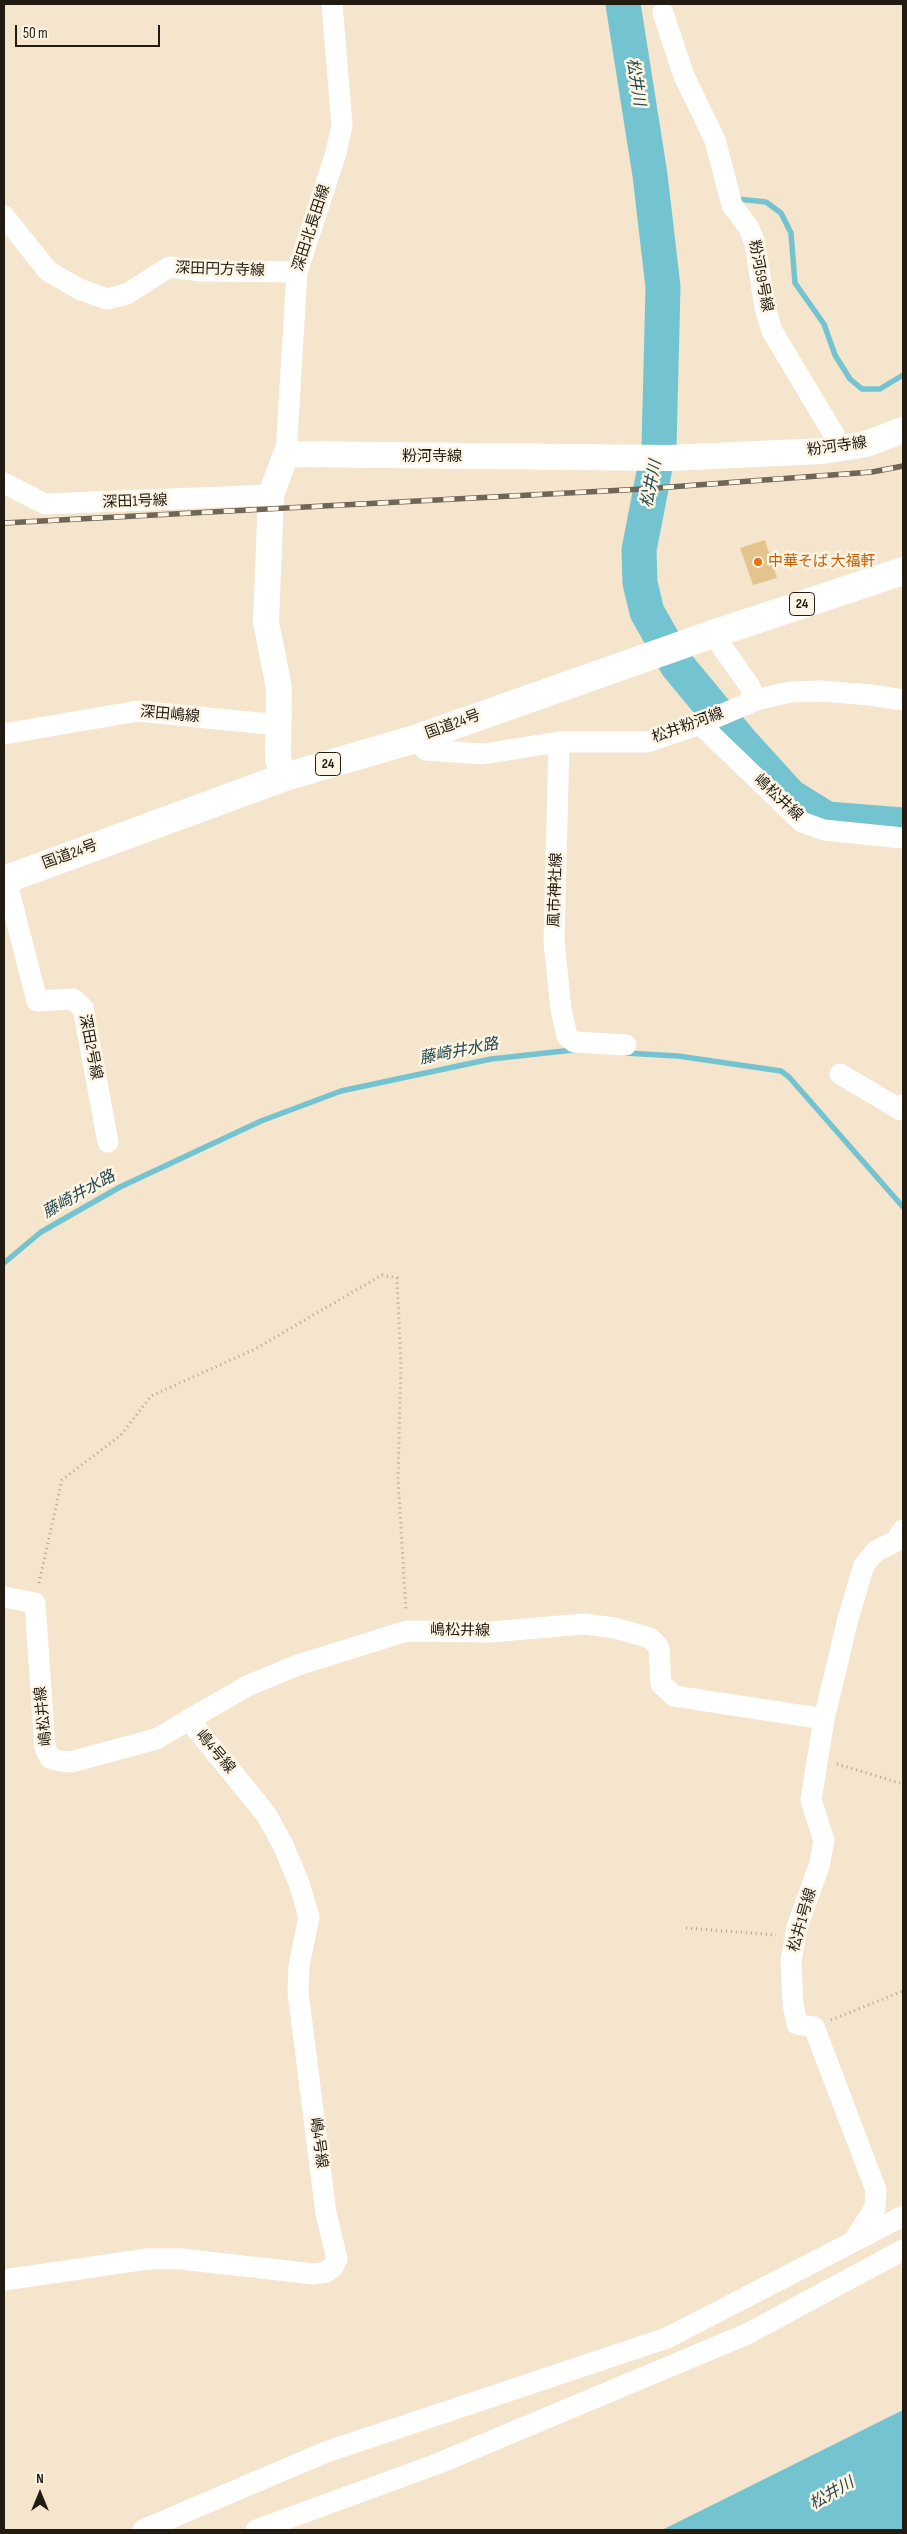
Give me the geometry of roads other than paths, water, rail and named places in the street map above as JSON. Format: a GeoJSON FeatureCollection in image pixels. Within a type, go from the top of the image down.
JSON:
{"type":"FeatureCollection","features":[{"type":"Feature","properties":{"kind":"highway","name":"国道24号"},"geometry":{"type":"LineString","coordinates":[[5,879],[285,777],[416,739],[707,636],[903,571]]}},
{"type":"Feature","properties":{"kind":"main road","name":"粉河寺線"},"geometry":{"type":"LineString","coordinates":[[286,454],[659,458],[823,451],[866,444],[903,430]]}},
{"type":"Feature","properties":{"kind":"main road"},"geometry":{"type":"LineString","coordinates":[[285,777],[278,759],[279,688],[266,622],[271,495],[286,454]]}},
{"type":"Feature","properties":{"kind":"street","name":"深田北長田線"},"geometry":{"type":"LineString","coordinates":[[286,454],[296,272],[336,153],[342,125],[332,4]]}},
{"type":"Feature","properties":{"kind":"street","name":"粉河59号線"},"geometry":{"type":"LineString","coordinates":[[663,13],[684,76],[715,140],[730,198],[749,228],[755,244],[765,308],[772,331],[842,448]]}},
{"type":"Feature","properties":{"kind":"street","name":"深田円方寺線"},"geometry":{"type":"LineString","coordinates":[[4,216],[48,271],[79,289],[106,299],[127,294],[169,267],[201,271],[296,272]]}},
{"type":"Feature","properties":{"kind":"street","name":"深田1号線"},"geometry":{"type":"LineString","coordinates":[[4,483],[45,504],[271,495]]}},
{"type":"Feature","properties":{"kind":"street"},"geometry":{"type":"LineString","coordinates":[[707,636],[749,685],[753,701]]}},
{"type":"Feature","properties":{"kind":"street","name":"松井粉河線"},"geometry":{"type":"LineString","coordinates":[[416,739],[426,750],[482,754],[559,742],[647,742],[704,722],[753,701],[790,692],[821,691],[903,700]]}},
{"type":"Feature","properties":{"kind":"street","name":"深田嶋線"},"geometry":{"type":"LineString","coordinates":[[4,734],[138,711],[278,726]]}},
{"type":"Feature","properties":{"kind":"street","name":"嶋松井線"},"geometry":{"type":"LineString","coordinates":[[704,722],[802,822],[824,830],[903,838]]}},
{"type":"Feature","properties":{"kind":"street","name":"風市神社線"},"geometry":{"type":"LineString","coordinates":[[559,742],[554,942],[561,1009],[567,1036],[574,1042],[626,1045]]}},
{"type":"Feature","properties":{"kind":"street","name":"深田2号線"},"geometry":{"type":"LineString","coordinates":[[5,879],[37,1001],[73,999],[83,1008],[108,1142]]}},
{"type":"Feature","properties":{"kind":"street"},"geometry":{"type":"LineString","coordinates":[[840,1074],[901,1110],[903,1105]]}},
{"type":"Feature","properties":{"kind":"street"},"geometry":{"type":"LineString","coordinates":[[824,1719],[848,1619],[864,1565],[876,1551],[896,1541],[903,1530]]}},
{"type":"Feature","properties":{"kind":"street","name":"嶋松井線"},"geometry":{"type":"LineString","coordinates":[[4,1597],[35,1603],[45,1748],[50,1758],[71,1762],[156,1739],[190,1722],[247,1686],[298,1665],[407,1631],[490,1632],[584,1624],[615,1628],[650,1638],[656,1643],[659,1648],[660,1684],[674,1696],[824,1719]]}},
{"type":"Feature","properties":{"kind":"street","name":"松井1号線"},"geometry":{"type":"LineString","coordinates":[[824,1719],[811,1800],[824,1840],[819,1866],[796,1937],[792,1961],[792,2004],[797,2024],[814,2027],[876,2190],[875,2208],[853,2242]]}},
{"type":"Feature","properties":{"kind":"street","name":"嶋4号線"},"geometry":{"type":"LineString","coordinates":[[4,2280],[147,2259],[181,2259],[314,2274],[326,2272],[333,2267],[337,2259],[326,2213],[298,1992],[299,1966],[308,1928],[307,1911],[299,1883],[283,1845],[266,1814],[190,1722]]}},
{"type":"Feature","properties":{"kind":"street"},"geometry":{"type":"LineString","coordinates":[[144,2530],[326,2452],[667,2338],[903,2216]]}},
{"type":"Feature","properties":{"kind":"street"},"geometry":{"type":"LineString","coordinates":[[256,2530],[437,2464],[747,2334],[903,2250]]}},
{"type":"Feature","properties":{"kind":"water"},"geometry":{"type":"Polygon","coordinates":[[[903,2410],[903,2530],[662,2530],[903,2410]]]}},
{"type":"Feature","properties":{"kind":"waterway","name":"松井川"},"geometry":{"type":"LineString","coordinates":[[623,4],[650,175],[663,287],[659,447],[639,550],[640,583],[647,612],[677,665],[740,741],[790,796],[827,819],[903,825]]}},
{"type":"Feature","properties":{"kind":"waterway"},"geometry":{"type":"LineString","coordinates":[[738,199],[766,202],[781,213],[791,233],[795,283],[824,324],[835,355],[850,379],[862,389],[880,389],[903,375]]}},
{"type":"Feature","properties":{"kind":"waterway","name":"藤崎井水路"},"geometry":{"type":"LineString","coordinates":[[4,1263],[41,1232],[120,1187],[261,1121],[341,1091],[491,1059],[573,1050]]}},
{"type":"Feature","properties":{"kind":"waterway","name":"藤崎井水路"},"geometry":{"type":"LineString","coordinates":[[625,1053],[678,1056],[781,1071],[789,1077],[903,1207]]}},
{"type":"Feature","properties":{"kind":"railway"},"geometry":{"type":"LineString","coordinates":[[4,523],[643,489],[872,472],[903,466]]}},
{"type":"Feature","properties":{"kind":"place","name":"中華そば 大福軒"},"geometry":{"type":"Point","coordinates":[758,562]}}]}
